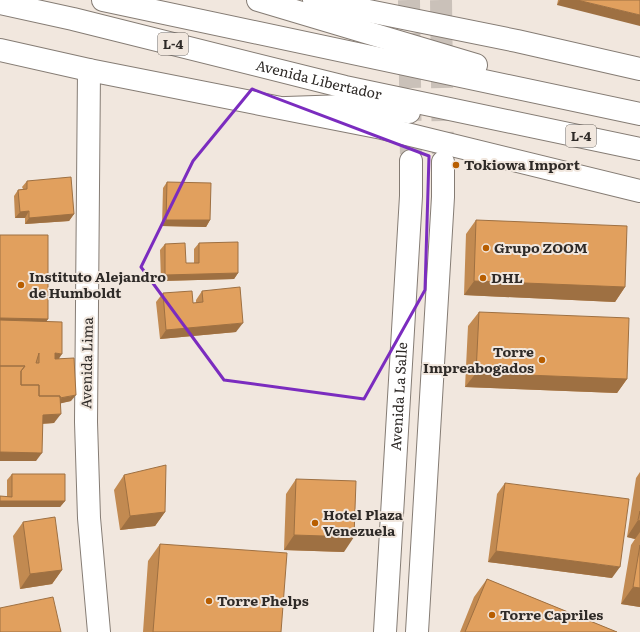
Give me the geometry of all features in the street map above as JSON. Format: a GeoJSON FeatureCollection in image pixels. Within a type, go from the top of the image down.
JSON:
{"type":"FeatureCollection","features":[{"type":"Feature","properties":{"kind":"main road","name":"L-4"},"geometry":{"type":"LineString","coordinates":[[103,0],[583,100],[640,114]]}},
{"type":"Feature","properties":{"kind":"main road","name":"L-4"},"geometry":{"type":"LineString","coordinates":[[258,0],[476,65],[583,100]]}},
{"type":"Feature","properties":{"kind":"main road"},"geometry":{"type":"LineString","coordinates":[[314,0],[510,40],[640,69]]}},
{"type":"Feature","properties":{"kind":"main road","name":"Avenida Libertador"},"geometry":{"type":"LineString","coordinates":[[0,3],[73,19],[346,87],[640,149]]}},
{"type":"Feature","properties":{"kind":"main road","name":"L-4"},"geometry":{"type":"LineString","coordinates":[[0,50],[88,70],[286,108],[390,130],[640,191]]}},
{"type":"Feature","properties":{"kind":"main road","name":"Avenida Lima"},"geometry":{"type":"LineString","coordinates":[[88,70],[86,422],[89,518],[99,632]]}},
{"type":"Feature","properties":{"kind":"main road","name":"L-4"},"geometry":{"type":"LineString","coordinates":[[286,108],[345,106],[522,123]]}},
{"type":"Feature","properties":{"kind":"main road","name":"Avenida La Salle"},"geometry":{"type":"LineString","coordinates":[[385,632],[411,204],[411,161]]}},
{"type":"Feature","properties":{"kind":"main road"},"geometry":{"type":"LineString","coordinates":[[417,632],[443,205],[443,162]]}},
{"type":"Feature","properties":{"kind":"highlighted area"},"geometry":{"type":"Polygon","coordinates":[[[252,89],[429,156],[425,290],[364,399],[224,380],[141,267],[193,161],[252,89]]]}},
{"type":"Feature","properties":{"kind":"building"},"geometry":{"type":"Polygon","coordinates":[[[577,0],[640,0],[640,15],[577,0]]]}},
{"type":"Feature","properties":{"kind":"building"},"geometry":{"type":"Polygon","coordinates":[[[71,177],[74,214],[29,218],[29,211],[20,212],[18,190],[27,189],[27,181],[71,177]]]}},
{"type":"Feature","properties":{"kind":"building"},"geometry":{"type":"Polygon","coordinates":[[[167,182],[211,183],[210,220],[166,220],[167,182]]]}},
{"type":"Feature","properties":{"kind":"building"},"geometry":{"type":"Polygon","coordinates":[[[476,220],[627,226],[625,287],[474,281],[476,220]]]}},
{"type":"Feature","properties":{"kind":"building","name":"Instituto Alejandro de Humboldt"},"geometry":{"type":"Polygon","coordinates":[[[0,235],[48,235],[48,319],[0,318],[0,235]]]}},
{"type":"Feature","properties":{"kind":"building"},"geometry":{"type":"Polygon","coordinates":[[[238,242],[238,273],[165,275],[165,244],[185,243],[186,263],[199,263],[199,243],[238,242]]]}},
{"type":"Feature","properties":{"kind":"building"},"geometry":{"type":"Polygon","coordinates":[[[240,287],[243,323],[166,330],[163,293],[192,291],[193,303],[203,302],[202,291],[240,287]]]}},
{"type":"Feature","properties":{"kind":"building","name":"Torre Impreabogados"},"geometry":{"type":"Polygon","coordinates":[[[479,312],[629,318],[627,379],[476,373],[479,312]]]}},
{"type":"Feature","properties":{"kind":"building"},"geometry":{"type":"Polygon","coordinates":[[[0,320],[62,322],[62,354],[55,353],[55,359],[74,358],[76,395],[60,398],[60,396],[39,396],[39,385],[21,385],[21,371],[25,366],[0,366],[0,320]],[[39,353],[36,363],[39,363],[39,353]]]}},
{"type":"Feature","properties":{"kind":"building"},"geometry":{"type":"Polygon","coordinates":[[[0,366],[25,366],[21,371],[21,385],[39,385],[39,396],[60,396],[61,414],[43,415],[42,453],[0,452],[0,366]]]}},
{"type":"Feature","properties":{"kind":"building"},"geometry":{"type":"Polygon","coordinates":[[[166,465],[165,512],[130,516],[124,475],[166,465]]]}},
{"type":"Feature","properties":{"kind":"building"},"geometry":{"type":"Polygon","coordinates":[[[12,474],[65,474],[65,501],[0,501],[0,496],[12,497],[12,474]]]}},
{"type":"Feature","properties":{"kind":"building","name":"Hotel Plaza Venezuela"},"geometry":{"type":"Polygon","coordinates":[[[296,479],[356,481],[354,537],[294,535],[296,479]]]}},
{"type":"Feature","properties":{"kind":"building"},"geometry":{"type":"Polygon","coordinates":[[[505,483],[629,499],[620,567],[496,551],[505,483]]]}},
{"type":"Feature","properties":{"kind":"building"},"geometry":{"type":"Polygon","coordinates":[[[55,517],[62,570],[30,574],[23,522],[55,517]]]}},
{"type":"Feature","properties":{"kind":"building","name":"Torre Phelps"},"geometry":{"type":"Polygon","coordinates":[[[160,544],[287,553],[281,632],[153,632],[160,544]]]}},
{"type":"Feature","properties":{"kind":"building"},"geometry":{"type":"Polygon","coordinates":[[[640,545],[640,588],[633,587],[640,545]]]}},
{"type":"Feature","properties":{"kind":"building"},"geometry":{"type":"Polygon","coordinates":[[[487,579],[617,632],[465,632],[487,579]]]}},
{"type":"Feature","properties":{"kind":"building"},"geometry":{"type":"Polygon","coordinates":[[[53,597],[61,632],[0,632],[0,608],[53,597]]]}},
{"type":"Feature","properties":{"kind":"tunnel"},"geometry":{"type":"LineString","coordinates":[[409,0],[411,161]]}},
{"type":"Feature","properties":{"kind":"tunnel"},"geometry":{"type":"LineString","coordinates":[[441,0],[443,161]]}},
{"type":"Feature","properties":{"kind":"place","name":"Tokiowa Import"},"geometry":{"type":"Point","coordinates":[456,165]}},
{"type":"Feature","properties":{"kind":"place","name":"Grupo ZOOM"},"geometry":{"type":"Point","coordinates":[486,248]}},
{"type":"Feature","properties":{"kind":"place","name":"DHL"},"geometry":{"type":"Point","coordinates":[483,278]}},
{"type":"Feature","properties":{"kind":"place","name":"Instituto Alejandro de Humboldt"},"geometry":{"type":"Point","coordinates":[21,285]}},
{"type":"Feature","properties":{"kind":"place","name":"Torre Impreabogados"},"geometry":{"type":"Point","coordinates":[542,360]}},
{"type":"Feature","properties":{"kind":"place","name":"Hotel Plaza Venezuela"},"geometry":{"type":"Point","coordinates":[315,523]}},
{"type":"Feature","properties":{"kind":"place","name":"Torre Phelps"},"geometry":{"type":"Point","coordinates":[209,601]}},
{"type":"Feature","properties":{"kind":"place","name":"Torre Capriles"},"geometry":{"type":"Point","coordinates":[492,615]}}]}
